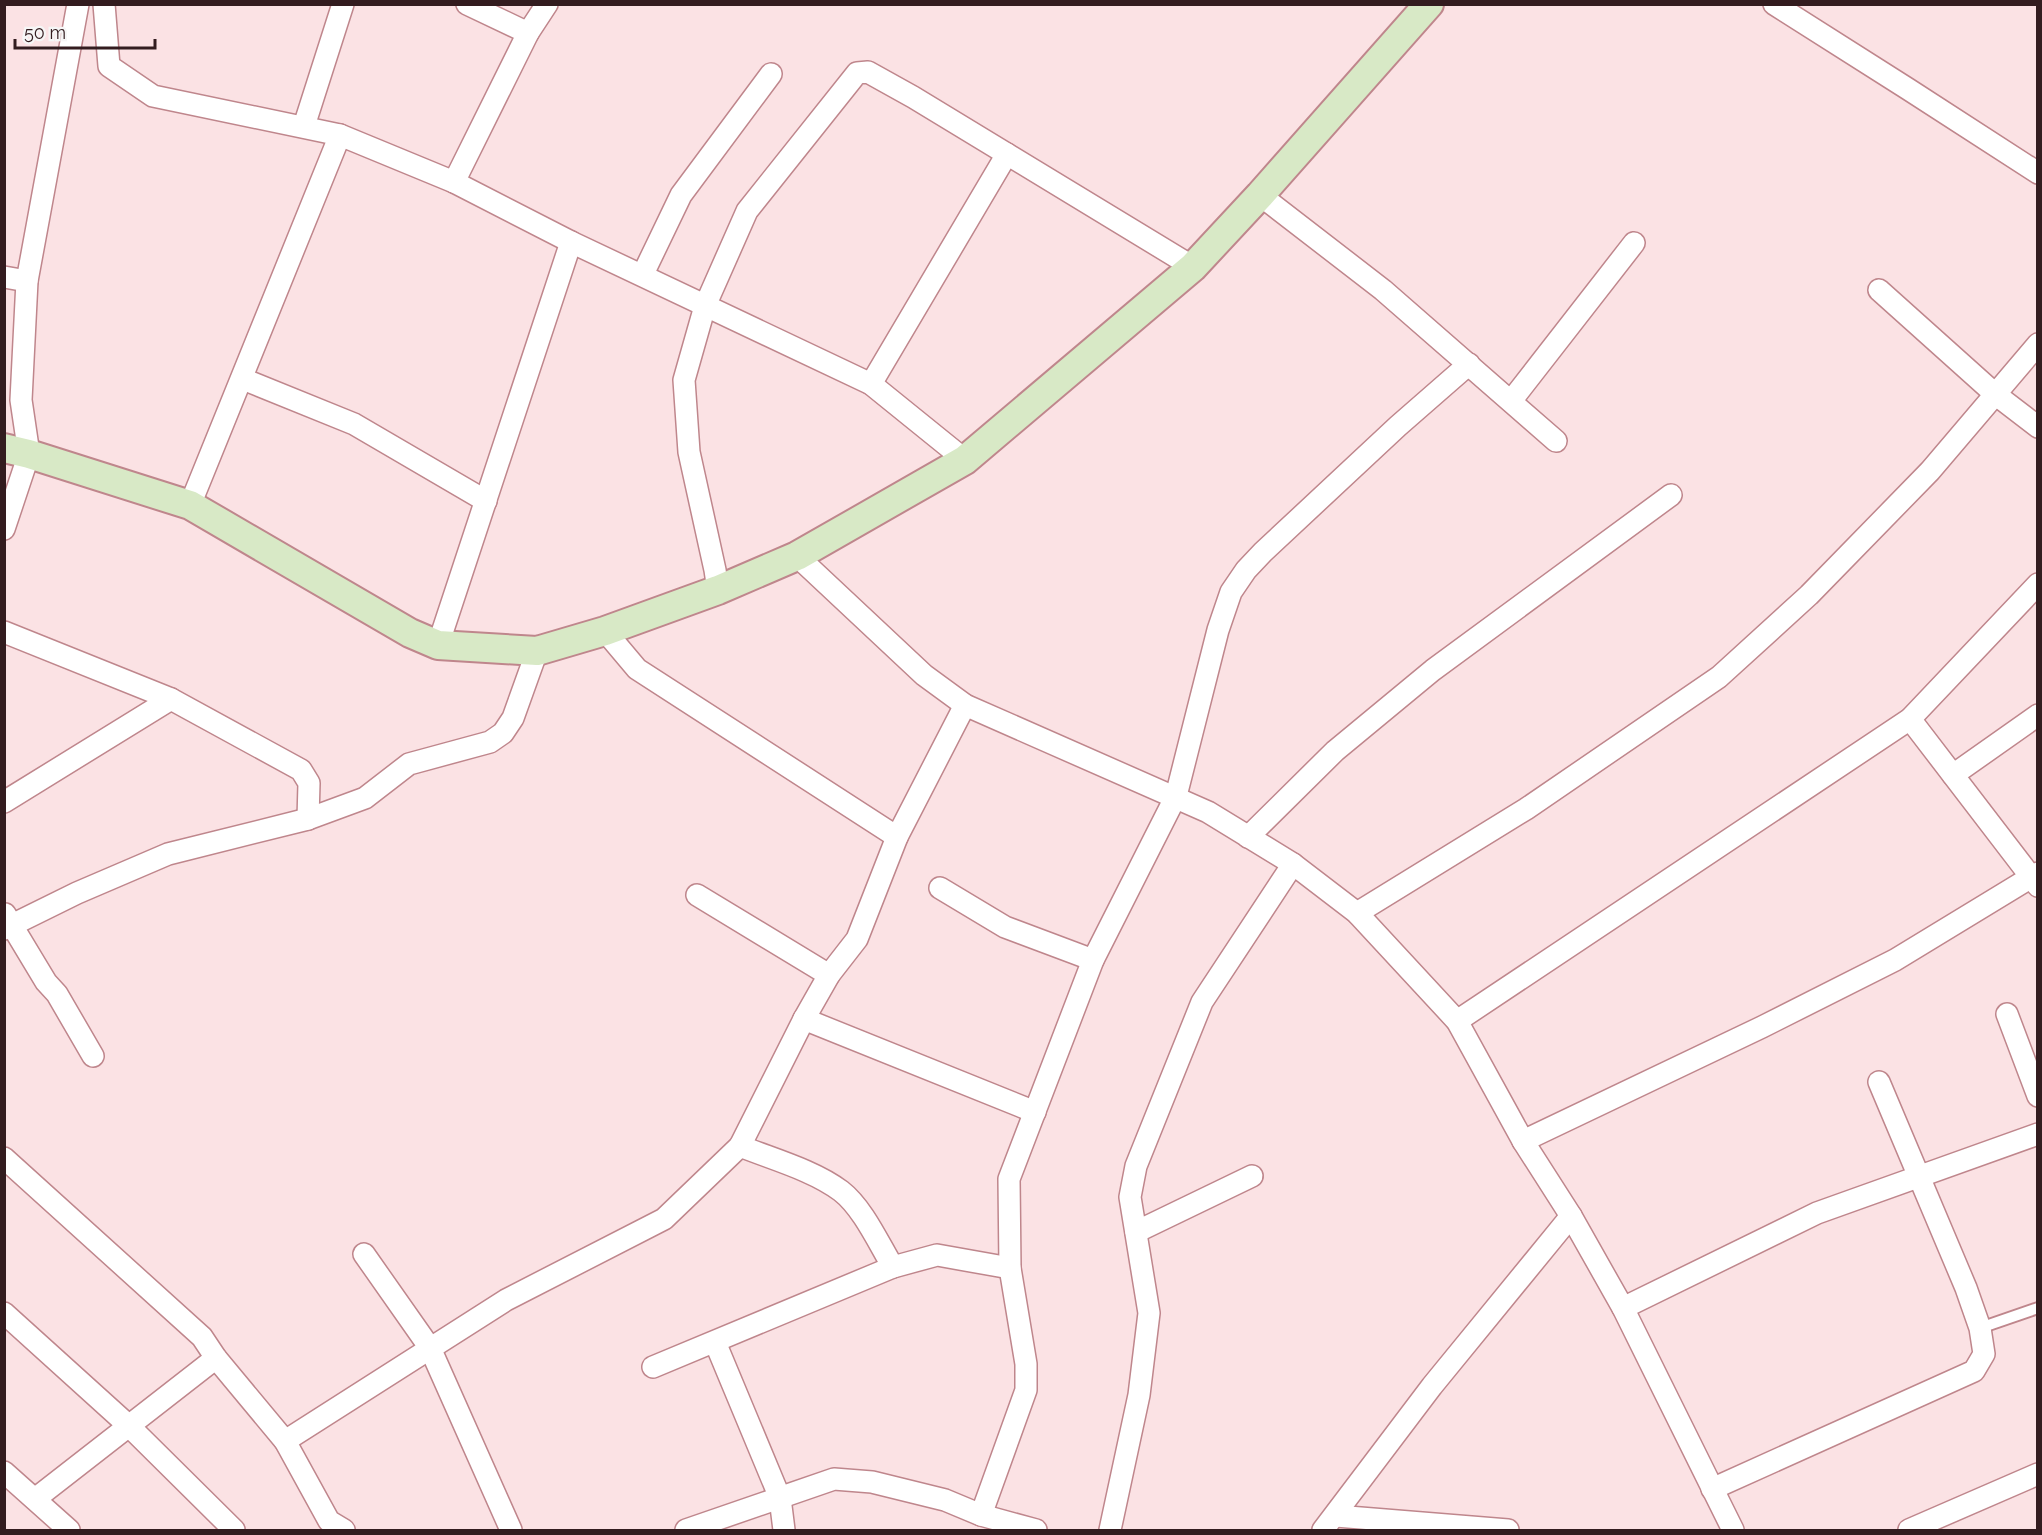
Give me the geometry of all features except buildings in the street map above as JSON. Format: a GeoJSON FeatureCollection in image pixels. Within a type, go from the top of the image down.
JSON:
{"type":"FeatureCollection","features":[{"type":"Feature","properties":{"kind":"street"},"geometry":{"type":"LineString","coordinates":[[4,529],[17,451],[27,281],[78,4]]}},
{"type":"Feature","properties":{"kind":"street"},"geometry":{"type":"LineString","coordinates":[[104,4],[109,66],[153,96],[340,135],[454,182],[571,242],[643,274],[705,306],[871,384],[964,460]]}},
{"type":"Feature","properties":{"kind":"street"},"geometry":{"type":"LineString","coordinates":[[304,126],[343,4]]}},
{"type":"Feature","properties":{"kind":"street"},"geometry":{"type":"LineString","coordinates":[[467,4],[528,33]]}},
{"type":"Feature","properties":{"kind":"street"},"geometry":{"type":"LineString","coordinates":[[454,182],[528,33],[547,4]]}},
{"type":"Feature","properties":{"kind":"street"},"geometry":{"type":"LineString","coordinates":[[17,451],[190,505],[410,633],[438,645],[537,651],[605,631],[718,590],[798,556],[964,460],[1193,267],[1429,4]]}},
{"type":"Feature","properties":{"kind":"street"},"geometry":{"type":"LineString","coordinates":[[1774,4],[2037,173]]}},
{"type":"Feature","properties":{"kind":"street"},"geometry":{"type":"LineString","coordinates":[[718,590],[716,570],[689,452],[684,380],[705,306],[747,212],[857,74],[868,72],[1193,267]]}},
{"type":"Feature","properties":{"kind":"street"},"geometry":{"type":"LineString","coordinates":[[643,274],[681,195],[771,74]]}},
{"type":"Feature","properties":{"kind":"street"},"geometry":{"type":"LineString","coordinates":[[190,505],[340,135]]}},
{"type":"Feature","properties":{"kind":"street"},"geometry":{"type":"LineString","coordinates":[[871,384],[1007,154]]}},
{"type":"Feature","properties":{"kind":"street"},"geometry":{"type":"LineString","coordinates":[[1260,195],[1383,290],[1556,441]]}},
{"type":"Feature","properties":{"kind":"street"},"geometry":{"type":"LineString","coordinates":[[438,645],[571,242]]}},
{"type":"Feature","properties":{"kind":"street"},"geometry":{"type":"LineString","coordinates":[[1511,401],[1634,243]]}},
{"type":"Feature","properties":{"kind":"street"},"geometry":{"type":"LineString","coordinates":[[4,277],[27,281]]}},
{"type":"Feature","properties":{"kind":"street"},"geometry":{"type":"LineString","coordinates":[[1880,290],[1995,394],[2037,427]]}},
{"type":"Feature","properties":{"kind":"street"},"geometry":{"type":"LineString","coordinates":[[1357,914],[1526,809],[1719,677],[1809,595],[1922,479],[2037,344]]}},
{"type":"Feature","properties":{"kind":"street"},"geometry":{"type":"LineString","coordinates":[[981,1515],[1026,1390],[1026,1364],[1010,1268],[1008,1179],[1093,960],[1176,796],[1218,630],[1231,592],[1246,570],[1272,544],[1398,426],[1469,364]]}},
{"type":"Feature","properties":{"kind":"street"},"geometry":{"type":"LineString","coordinates":[[243,379],[354,424],[486,501]]}},
{"type":"Feature","properties":{"kind":"street"},"geometry":{"type":"LineString","coordinates":[[1248,837],[1335,751],[1433,669],[1671,495]]}},
{"type":"Feature","properties":{"kind":"street"},"geometry":{"type":"LineString","coordinates":[[798,556],[924,675],[964,705],[1176,796],[1208,812],[1293,864],[1357,914],[1457,1021],[1523,1141],[1571,1216],[1623,1308],[1733,1530]]}},
{"type":"Feature","properties":{"kind":"street"},"geometry":{"type":"LineString","coordinates":[[1457,1021],[1910,719],[2037,584]]}},
{"type":"Feature","properties":{"kind":"street"},"geometry":{"type":"LineString","coordinates":[[605,631],[637,669],[897,837]]}},
{"type":"Feature","properties":{"kind":"street"},"geometry":{"type":"LineString","coordinates":[[4,632],[171,699],[301,770],[309,783],[308,819]]}},
{"type":"Feature","properties":{"kind":"street"},"geometry":{"type":"LineString","coordinates":[[93,1056],[57,994],[46,982],[7,922],[168,854],[308,819],[365,798],[409,764],[490,742],[503,733],[513,718],[537,651]]}},
{"type":"Feature","properties":{"kind":"street"},"geometry":{"type":"LineString","coordinates":[[4,802],[171,699]]}},
{"type":"Feature","properties":{"kind":"street"},"geometry":{"type":"LineString","coordinates":[[285,1441],[506,1300],[664,1219],[740,1146],[804,1019],[829,975],[857,939],[897,837],[964,705]]}},
{"type":"Feature","properties":{"kind":"street"},"geometry":{"type":"LineString","coordinates":[[1953,775],[2037,715]]}},
{"type":"Feature","properties":{"kind":"street"},"geometry":{"type":"LineString","coordinates":[[1523,1141],[1762,1028],[1895,960],[2036,878],[1910,719]]}},
{"type":"Feature","properties":{"kind":"street"},"geometry":{"type":"LineString","coordinates":[[1110,1530],[1140,1395],[1149,1313],[1130,1197],[1136,1166],[1202,1002],[1293,864]]}},
{"type":"Feature","properties":{"kind":"street"},"geometry":{"type":"LineString","coordinates":[[940,888],[1005,927],[1093,960]]}},
{"type":"Feature","properties":{"kind":"street"},"geometry":{"type":"LineString","coordinates":[[697,895],[829,975]]}},
{"type":"Feature","properties":{"kind":"street"},"geometry":{"type":"LineString","coordinates":[[2007,1014],[2037,1096]]}},
{"type":"Feature","properties":{"kind":"street"},"geometry":{"type":"LineString","coordinates":[[804,1019],[1035,1112]]}},
{"type":"Feature","properties":{"kind":"street"},"geometry":{"type":"LineString","coordinates":[[1712,1489],[1974,1371],[1984,1354],[1980,1328],[1966,1288],[1879,1082]]}},
{"type":"Feature","properties":{"kind":"street"},"geometry":{"type":"LineString","coordinates":[[1623,1308],[1817,1213],[2037,1134]]}},
{"type":"Feature","properties":{"kind":"street"},"geometry":{"type":"LineString","coordinates":[[740,1146],[803,1171],[842,1192],[863,1215],[894,1267]]}},
{"type":"Feature","properties":{"kind":"street"},"geometry":{"type":"LineString","coordinates":[[4,1158],[202,1337],[216,1358],[285,1441],[329,1521],[344,1530]]}},
{"type":"Feature","properties":{"kind":"street"},"geometry":{"type":"LineString","coordinates":[[1136,1232],[1252,1176]]}},
{"type":"Feature","properties":{"kind":"street"},"geometry":{"type":"LineString","coordinates":[[1329,1523],[1432,1386],[1571,1216]]}},
{"type":"Feature","properties":{"kind":"street"},"geometry":{"type":"LineString","coordinates":[[364,1254],[430,1348],[511,1530]]}},
{"type":"Feature","properties":{"kind":"street"},"geometry":{"type":"LineString","coordinates":[[653,1367],[894,1267],[937,1255],[1010,1268]]}},
{"type":"Feature","properties":{"kind":"street"},"geometry":{"type":"LineString","coordinates":[[4,1313],[129,1426],[234,1530]]}},
{"type":"Feature","properties":{"kind":"street"},"geometry":{"type":"LineString","coordinates":[[716,1342],[780,1498],[784,1530]]}},
{"type":"Feature","properties":{"kind":"street"},"geometry":{"type":"LineString","coordinates":[[35,1499],[216,1358]]}},
{"type":"Feature","properties":{"kind":"street"},"geometry":{"type":"LineString","coordinates":[[4,1472],[69,1530]]}},
{"type":"Feature","properties":{"kind":"street"},"geometry":{"type":"LineString","coordinates":[[1909,1530],[2037,1474]]}},
{"type":"Feature","properties":{"kind":"street"},"geometry":{"type":"LineString","coordinates":[[686,1530],[834,1479],[872,1482],[945,1500],[981,1515],[1036,1530]]}},
{"type":"Feature","properties":{"kind":"street"},"geometry":{"type":"LineString","coordinates":[[1329,1523],[1508,1530]]}},
{"type":"Feature","properties":{"kind":"lane"},"geometry":{"type":"LineString","coordinates":[[1980,1328],[2037,1308]]}}]}
